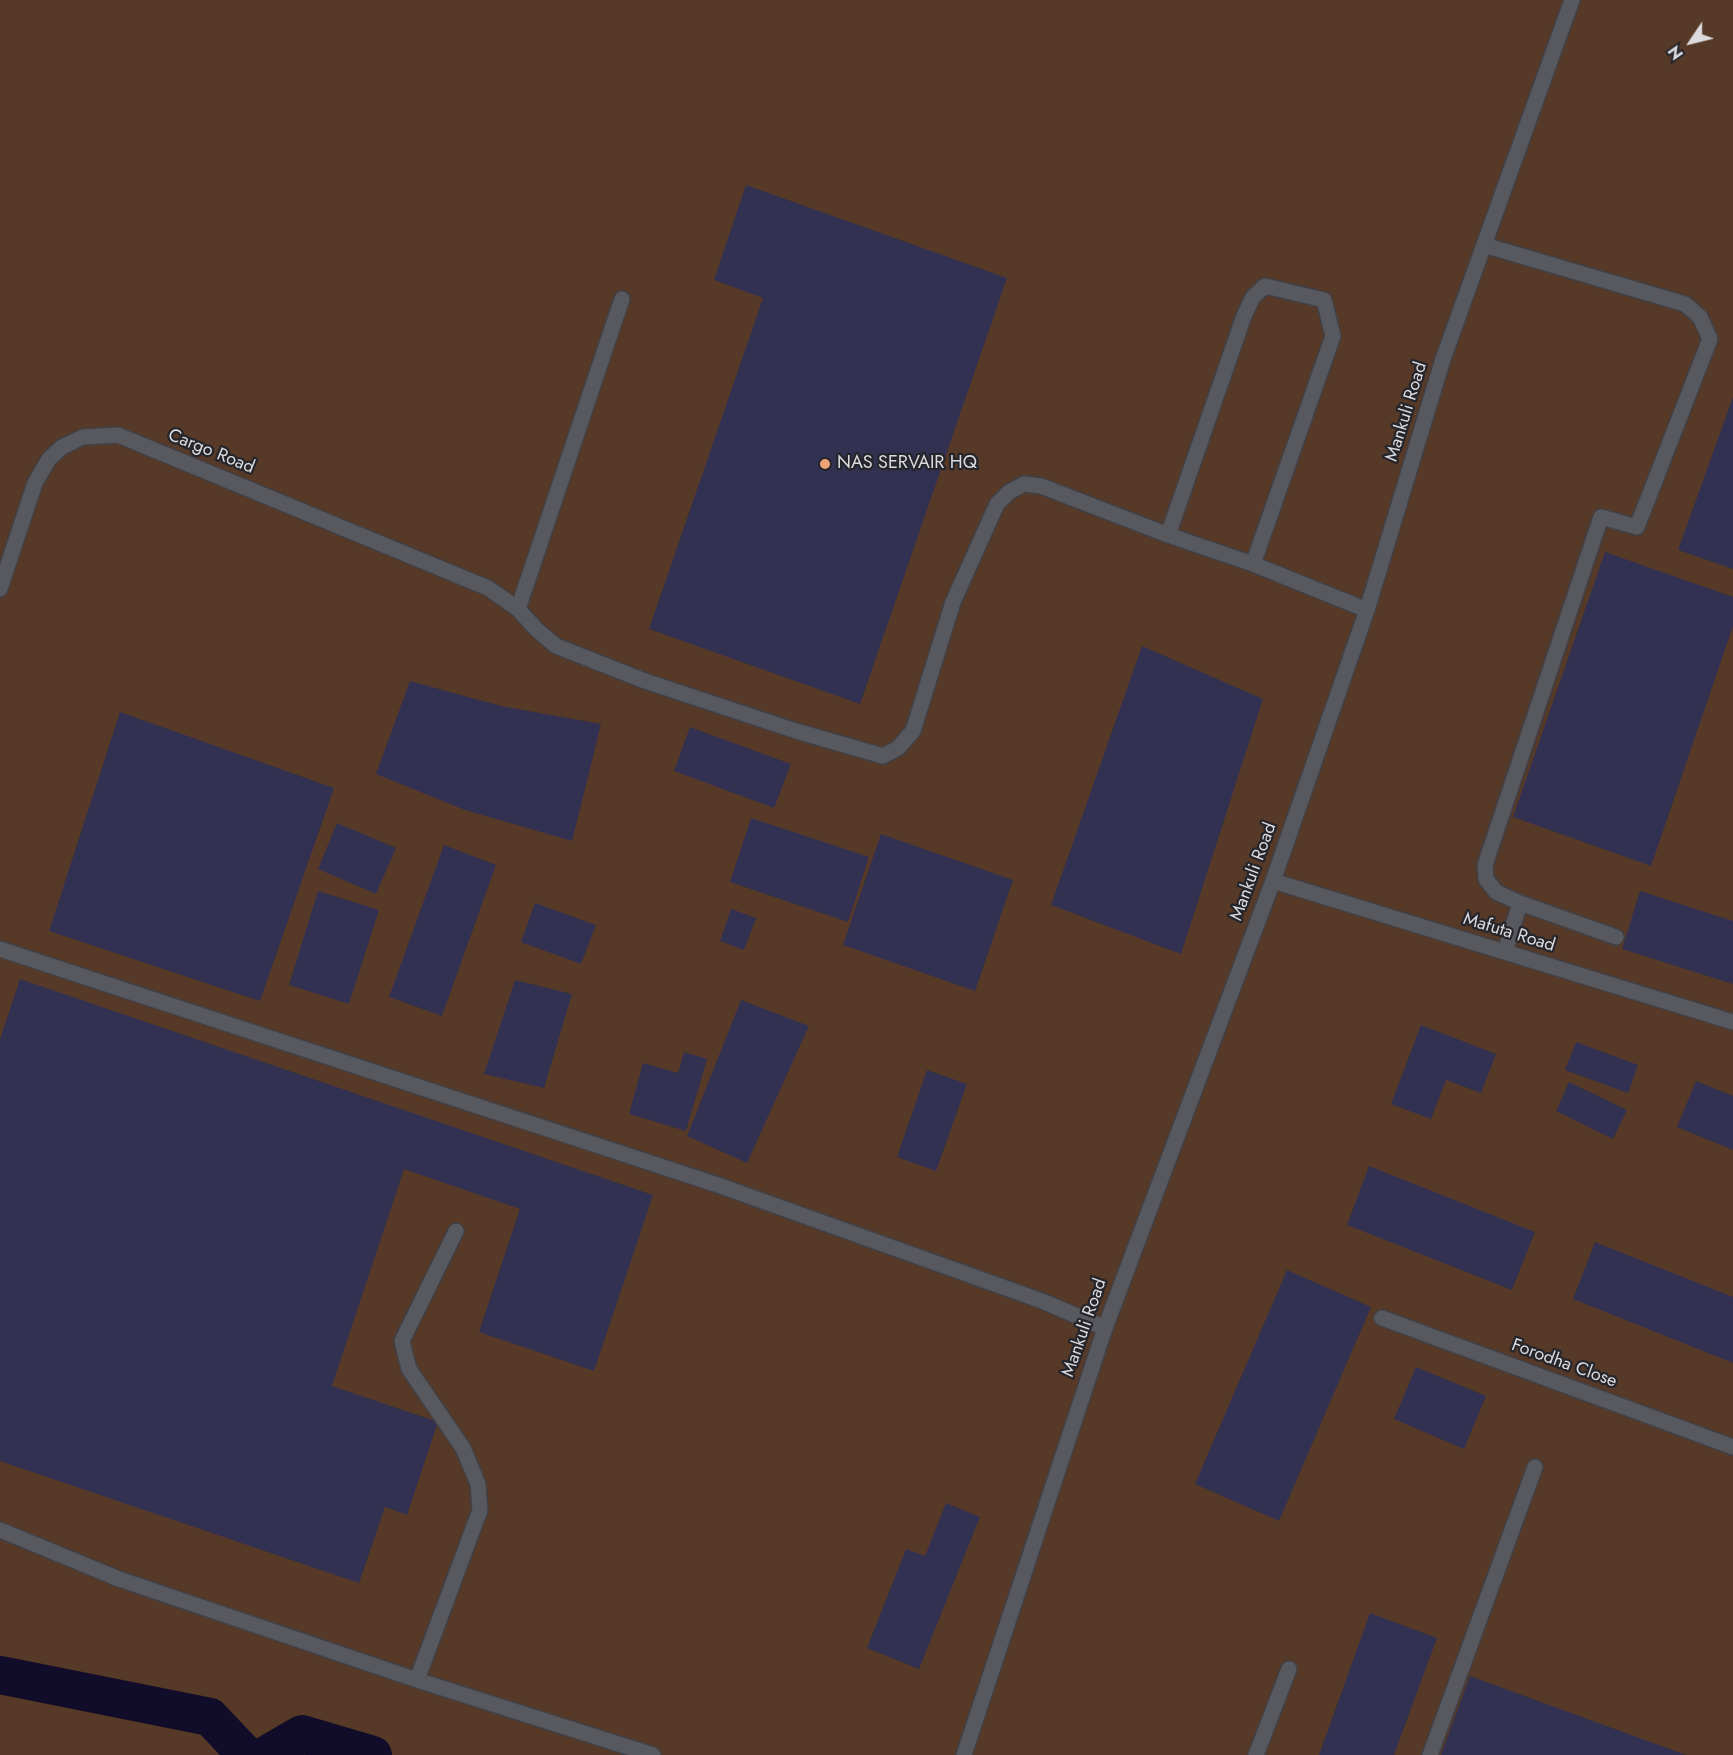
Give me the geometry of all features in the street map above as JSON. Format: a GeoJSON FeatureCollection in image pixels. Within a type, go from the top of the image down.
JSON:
{"type":"FeatureCollection","features":[{"type":"Feature","properties":{"kind":"street","name":"Mankuli Road"},"geometry":{"type":"LineString","coordinates":[[964,1755],[1105,1328],[1273,881],[1367,610],[1443,359],[1572,0]]}},
{"type":"Feature","properties":{"kind":"street"},"geometry":{"type":"LineString","coordinates":[[1484,245],[1685,304],[1700,317],[1710,339],[1636,527],[1601,517],[1485,865],[1486,879],[1496,892],[1520,903],[1616,937]]}},
{"type":"Feature","properties":{"kind":"street"},"geometry":{"type":"LineString","coordinates":[[1253,564],[1333,336],[1324,300],[1265,286],[1253,297],[1244,316],[1168,535],[1253,564],[1367,610]]}},
{"type":"Feature","properties":{"kind":"street"},"geometry":{"type":"LineString","coordinates":[[518,609],[622,298]]}},
{"type":"Feature","properties":{"kind":"street","name":"Cargo Road"},"geometry":{"type":"LineString","coordinates":[[0,589],[35,483],[49,459],[63,447],[83,437],[118,435],[488,588],[518,609],[556,646],[645,681],[795,731],[883,756],[898,748],[913,731],[953,602],[996,504],[1009,492],[1024,484],[1041,486],[1168,535]]}},
{"type":"Feature","properties":{"kind":"street","name":"Mafuta Road"},"geometry":{"type":"LineString","coordinates":[[1273,881],[1733,1022]]}},
{"type":"Feature","properties":{"kind":"street"},"geometry":{"type":"LineString","coordinates":[[1505,952],[1520,903]]}},
{"type":"Feature","properties":{"kind":"street"},"geometry":{"type":"LineString","coordinates":[[0,949],[716,1184],[1042,1301],[1105,1328]]}},
{"type":"Feature","properties":{"kind":"street"},"geometry":{"type":"LineString","coordinates":[[417,1680],[480,1510],[478,1484],[463,1448],[409,1369],[402,1341],[456,1231]]}},
{"type":"Feature","properties":{"kind":"street","name":"Forodha Close"},"geometry":{"type":"LineString","coordinates":[[1382,1318],[1733,1447]]}},
{"type":"Feature","properties":{"kind":"street"},"geometry":{"type":"LineString","coordinates":[[1430,1755],[1535,1467]]}},
{"type":"Feature","properties":{"kind":"street"},"geometry":{"type":"LineString","coordinates":[[0,1530],[119,1579],[417,1680],[653,1755]]}},
{"type":"Feature","properties":{"kind":"street"},"geometry":{"type":"LineString","coordinates":[[1256,1755],[1289,1669]]}},
{"type":"Feature","properties":{"kind":"shaded area"},"geometry":{"type":"Polygon","coordinates":[[[0,0],[1733,0],[1733,1755],[0,1755],[0,0]]]}},
{"type":"Feature","properties":{"kind":"building","name":"NAS SERVAIR HQ"},"geometry":{"type":"Polygon","coordinates":[[[746,185],[1007,278],[860,704],[649,629],[763,298],[714,280],[746,185]]]}},
{"type":"Feature","properties":{"kind":"building"},"geometry":{"type":"Polygon","coordinates":[[[1733,397],[1733,569],[1678,550],[1733,397]]]}},
{"type":"Feature","properties":{"kind":"building"},"geometry":{"type":"Polygon","coordinates":[[[1605,552],[1733,597],[1733,626],[1651,866],[1513,817],[1605,552]]]}},
{"type":"Feature","properties":{"kind":"building"},"geometry":{"type":"Polygon","coordinates":[[[1142,646],[1263,699],[1181,954],[1051,905],[1142,646]]]}},
{"type":"Feature","properties":{"kind":"building"},"geometry":{"type":"Polygon","coordinates":[[[410,681],[501,706],[601,724],[572,841],[465,810],[376,774],[410,681]]]}},
{"type":"Feature","properties":{"kind":"building"},"geometry":{"type":"Polygon","coordinates":[[[120,712],[334,788],[260,1001],[49,931],[120,712]]]}},
{"type":"Feature","properties":{"kind":"building"},"geometry":{"type":"Polygon","coordinates":[[[690,727],[791,764],[774,808],[674,771],[690,727]]]}},
{"type":"Feature","properties":{"kind":"building"},"geometry":{"type":"Polygon","coordinates":[[[751,818],[869,857],[848,922],[730,882],[751,818]]]}},
{"type":"Feature","properties":{"kind":"building"},"geometry":{"type":"Polygon","coordinates":[[[337,823],[396,848],[376,894],[318,869],[337,823]]]}},
{"type":"Feature","properties":{"kind":"building"},"geometry":{"type":"Polygon","coordinates":[[[881,834],[1013,880],[975,991],[843,945],[881,834]]]}},
{"type":"Feature","properties":{"kind":"building"},"geometry":{"type":"Polygon","coordinates":[[[444,845],[496,865],[442,1016],[389,997],[444,845]]]}},
{"type":"Feature","properties":{"kind":"building"},"geometry":{"type":"Polygon","coordinates":[[[318,891],[379,910],[349,1004],[289,985],[318,891]]]}},
{"type":"Feature","properties":{"kind":"building"},"geometry":{"type":"Polygon","coordinates":[[[1640,891],[1733,921],[1733,984],[1622,949],[1640,891]]]}},
{"type":"Feature","properties":{"kind":"building"},"geometry":{"type":"Polygon","coordinates":[[[535,903],[596,925],[581,964],[521,942],[535,903]]]}},
{"type":"Feature","properties":{"kind":"building"},"geometry":{"type":"Polygon","coordinates":[[[731,909],[756,918],[744,950],[720,941],[731,909]]]}},
{"type":"Feature","properties":{"kind":"building"},"geometry":{"type":"Polygon","coordinates":[[[20,979],[653,1195],[594,1371],[479,1332],[520,1209],[404,1169],[332,1386],[438,1422],[407,1515],[385,1507],[359,1583],[0,1461],[0,1039],[20,979]]]}},
{"type":"Feature","properties":{"kind":"building"},"geometry":{"type":"Polygon","coordinates":[[[515,980],[572,994],[544,1088],[484,1074],[515,980]]]}},
{"type":"Feature","properties":{"kind":"building"},"geometry":{"type":"Polygon","coordinates":[[[741,1000],[809,1026],[747,1163],[687,1136],[741,1000]]]}},
{"type":"Feature","properties":{"kind":"building"},"geometry":{"type":"Polygon","coordinates":[[[1421,1025],[1496,1054],[1481,1093],[1446,1080],[1431,1119],[1391,1104],[1421,1025]]]}},
{"type":"Feature","properties":{"kind":"building"},"geometry":{"type":"Polygon","coordinates":[[[1576,1042],[1638,1065],[1628,1093],[1565,1070],[1576,1042]]]}},
{"type":"Feature","properties":{"kind":"building"},"geometry":{"type":"Polygon","coordinates":[[[684,1052],[707,1059],[686,1131],[629,1114],[643,1063],[678,1073],[684,1052]]]}},
{"type":"Feature","properties":{"kind":"building"},"geometry":{"type":"Polygon","coordinates":[[[927,1070],[967,1084],[936,1171],[897,1157],[927,1070]]]}},
{"type":"Feature","properties":{"kind":"building"},"geometry":{"type":"Polygon","coordinates":[[[1696,1081],[1733,1096],[1733,1150],[1677,1127],[1696,1081]]]}},
{"type":"Feature","properties":{"kind":"building"},"geometry":{"type":"Polygon","coordinates":[[[1569,1082],[1627,1110],[1613,1139],[1556,1111],[1569,1082]]]}},
{"type":"Feature","properties":{"kind":"building"},"geometry":{"type":"Polygon","coordinates":[[[1369,1166],[1535,1232],[1512,1290],[1347,1225],[1369,1166]]]}},
{"type":"Feature","properties":{"kind":"building"},"geometry":{"type":"Polygon","coordinates":[[[1595,1242],[1733,1297],[1733,1363],[1573,1299],[1595,1242]]]}},
{"type":"Feature","properties":{"kind":"building"},"geometry":{"type":"Polygon","coordinates":[[[1287,1270],[1371,1307],[1279,1521],[1195,1484],[1287,1270]]]}},
{"type":"Feature","properties":{"kind":"building"},"geometry":{"type":"Polygon","coordinates":[[[1416,1367],[1486,1396],[1464,1449],[1394,1419],[1416,1367]]]}},
{"type":"Feature","properties":{"kind":"building"},"geometry":{"type":"Polygon","coordinates":[[[946,1503],[980,1517],[919,1669],[867,1648],[906,1549],[925,1556],[946,1503]]]}},
{"type":"Feature","properties":{"kind":"building"},"geometry":{"type":"Polygon","coordinates":[[[1370,1613],[1437,1638],[1394,1755],[1319,1755],[1370,1613]]]}},
{"type":"Feature","properties":{"kind":"building"},"geometry":{"type":"Polygon","coordinates":[[[1470,1676],[1686,1755],[1441,1755],[1470,1676]]]}},
{"type":"Feature","properties":{"kind":"waterway"},"geometry":{"type":"LineString","coordinates":[[0,1675],[210,1717],[246,1755]]}},
{"type":"Feature","properties":{"kind":"waterway"},"geometry":{"type":"LineString","coordinates":[[266,1755],[302,1734],[373,1755]]}},
{"type":"Feature","properties":{"kind":"place","name":"NAS SERVAIR HQ"},"geometry":{"type":"Point","coordinates":[825,464]}}]}
